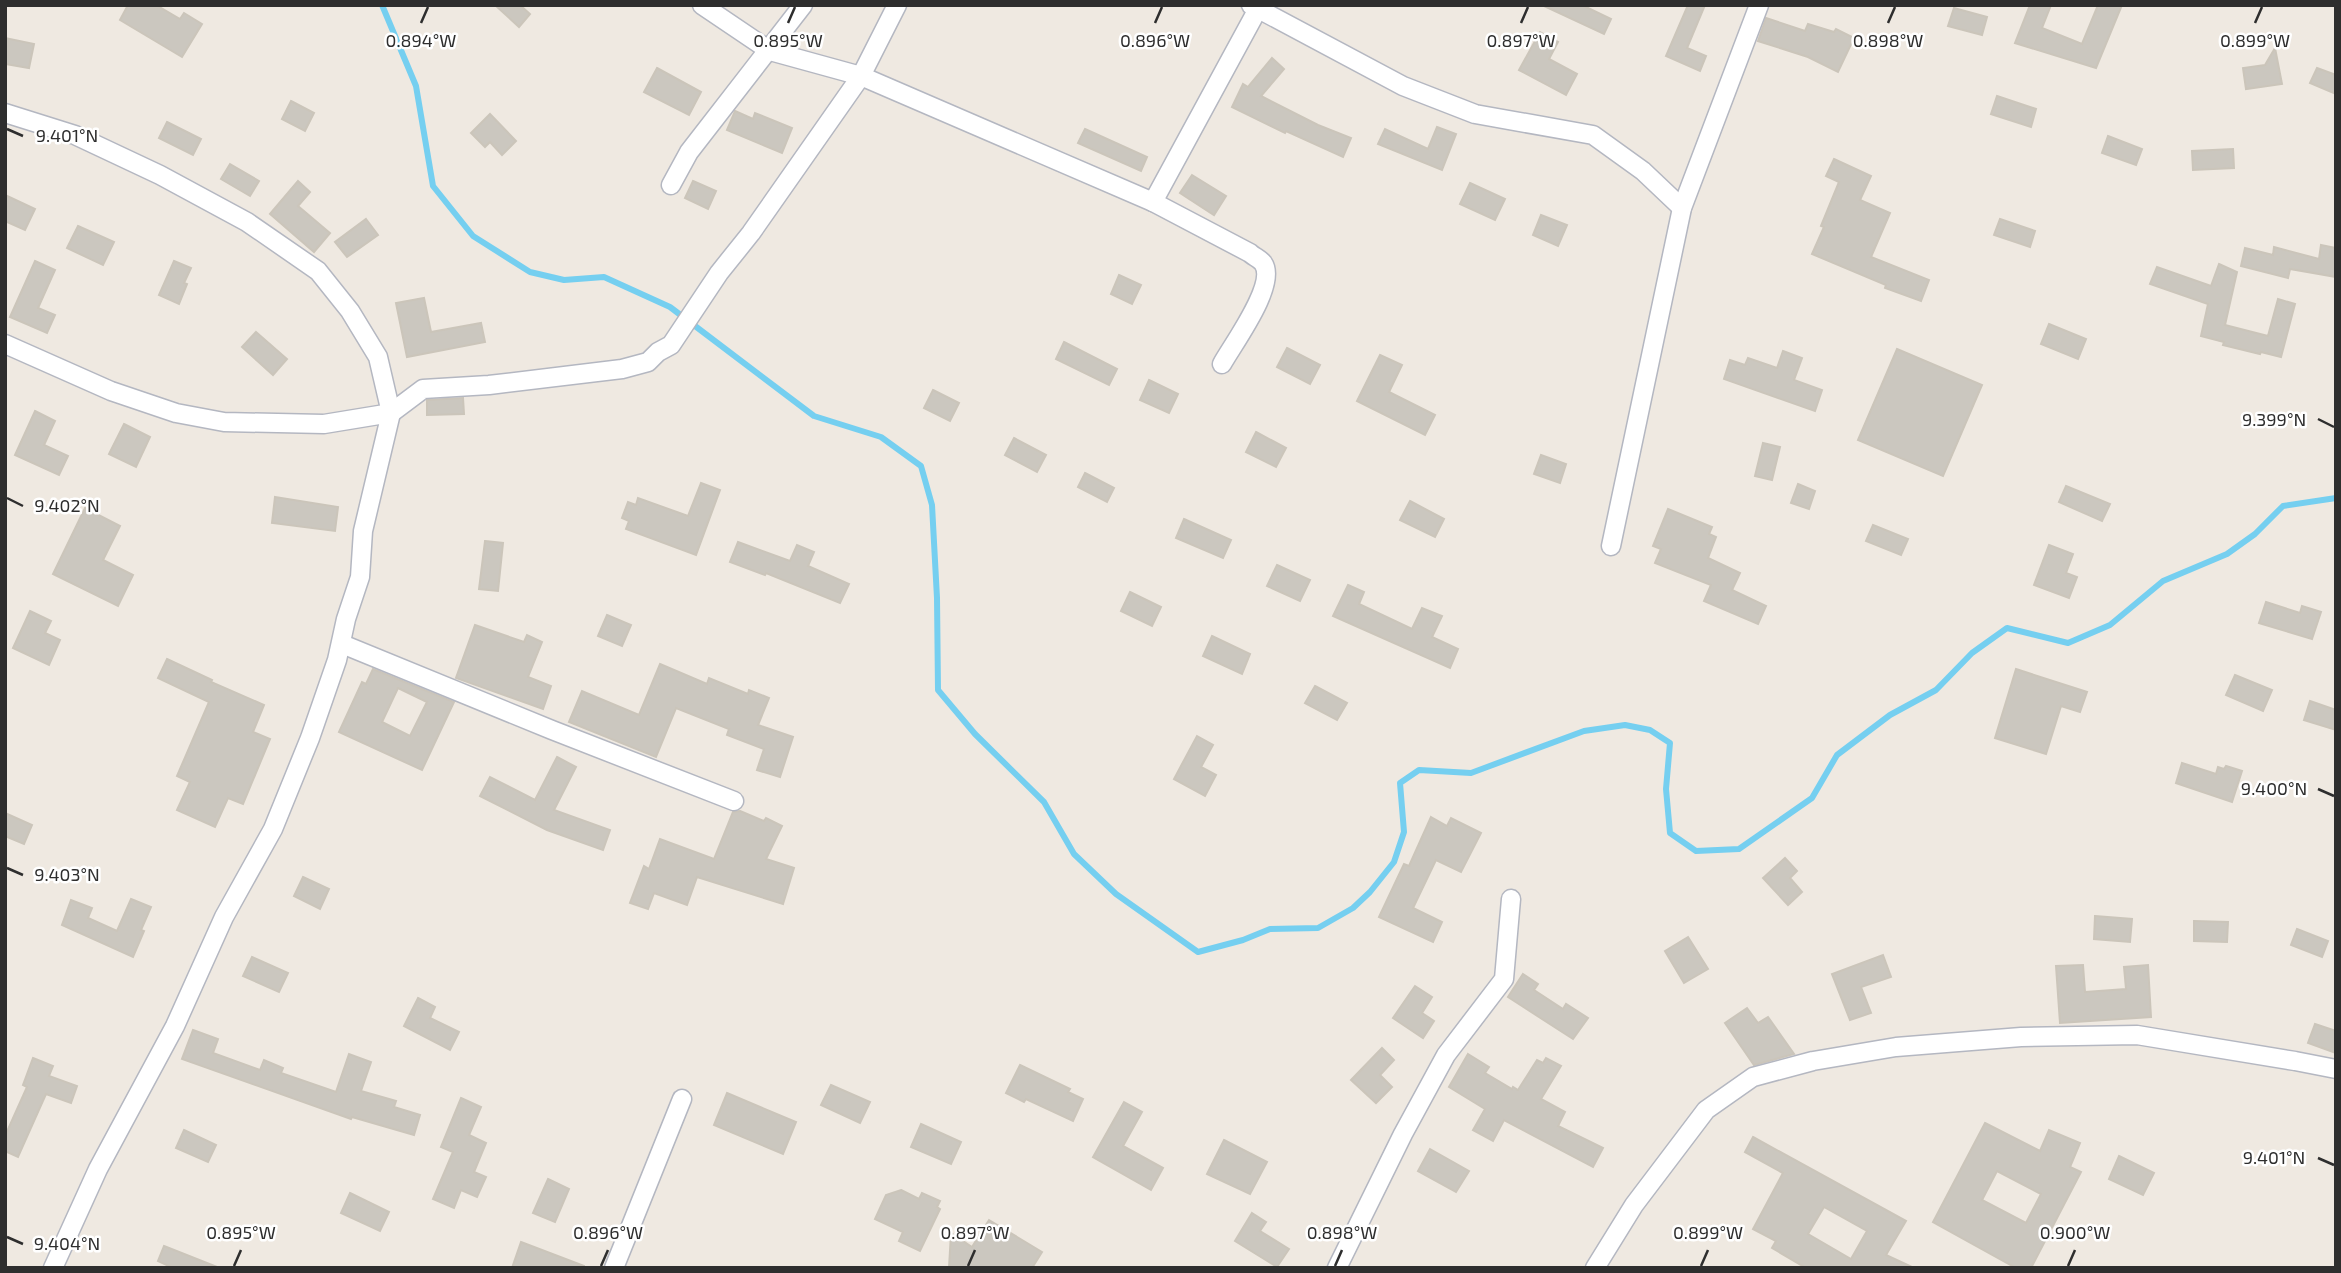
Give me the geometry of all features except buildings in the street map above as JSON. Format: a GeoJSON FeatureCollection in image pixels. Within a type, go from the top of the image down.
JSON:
{"type":"FeatureCollection","features":[{"type":"Feature","properties":{"kind":"street"},"geometry":{"type":"LineString","coordinates":[[702,5],[770,51],[861,76],[1153,202],[1250,253],[1264,263],[1267,278],[1262,294],[1222,364]]}},
{"type":"Feature","properties":{"kind":"street"},"geometry":{"type":"LineString","coordinates":[[671,185],[689,152],[770,51],[803,5]]}},
{"type":"Feature","properties":{"kind":"street"},"geometry":{"type":"LineString","coordinates":[[5,344],[111,391],[176,413],[224,422],[324,424],[391,413],[423,389],[516,382],[622,369],[648,362],[671,345],[719,273],[751,233],[861,76],[897,5]]}},
{"type":"Feature","properties":{"kind":"street"},"geometry":{"type":"LineString","coordinates":[[1611,546],[1682,208],[1759,5]]}},
{"type":"Feature","properties":{"kind":"street"},"geometry":{"type":"LineString","coordinates":[[1153,202],[1256,6],[1403,86],[1475,114],[1593,135],[1643,171],[1682,208]]}},
{"type":"Feature","properties":{"kind":"street"},"geometry":{"type":"LineString","coordinates":[[5,113],[75,135],[160,175],[247,222],[318,271],[350,311],[378,357],[391,413],[363,531],[360,577],[346,620],[342,644],[324,699],[273,829],[224,918],[175,1026],[98,1169],[53,1268]]}},
{"type":"Feature","properties":{"kind":"street"},"geometry":{"type":"LineString","coordinates":[[342,644],[734,801]]}},
{"type":"Feature","properties":{"kind":"street"},"geometry":{"type":"LineString","coordinates":[[1337,1268],[1403,1134],[1446,1055],[1504,979],[1511,899]]}},
{"type":"Feature","properties":{"kind":"street"},"geometry":{"type":"LineString","coordinates":[[1595,1268],[1634,1205],[1706,1110],[1754,1077],[1813,1060],[1896,1047],[2007,1038],[2137,1035],[2336,1069]]}},
{"type":"Feature","properties":{"kind":"street"},"geometry":{"type":"LineString","coordinates":[[614,1268],[682,1099]]}},
{"type":"Feature","properties":{"kind":"waterway"},"geometry":{"type":"LineString","coordinates":[[382,5],[416,86],[433,186],[473,236],[530,272],[564,280],[604,277],[670,307],[814,416],[881,437],[921,466],[932,505],[938,690],[975,734],[1044,802],[1074,854],[1116,894],[1198,952],[1243,940],[1270,929],[1318,928],[1353,908],[1394,862],[1404,832],[1400,783],[1419,770],[1471,773],[1584,731],[1625,725],[1650,730],[1670,743],[1666,789],[1670,833],[1696,851],[1739,849],[1812,798],[1837,755],[1890,715],[1936,690],[1972,653],[2007,628],[2068,643],[2110,625],[2163,581],[2227,554],[2255,534],[2283,506],[2336,498]]}}]}
